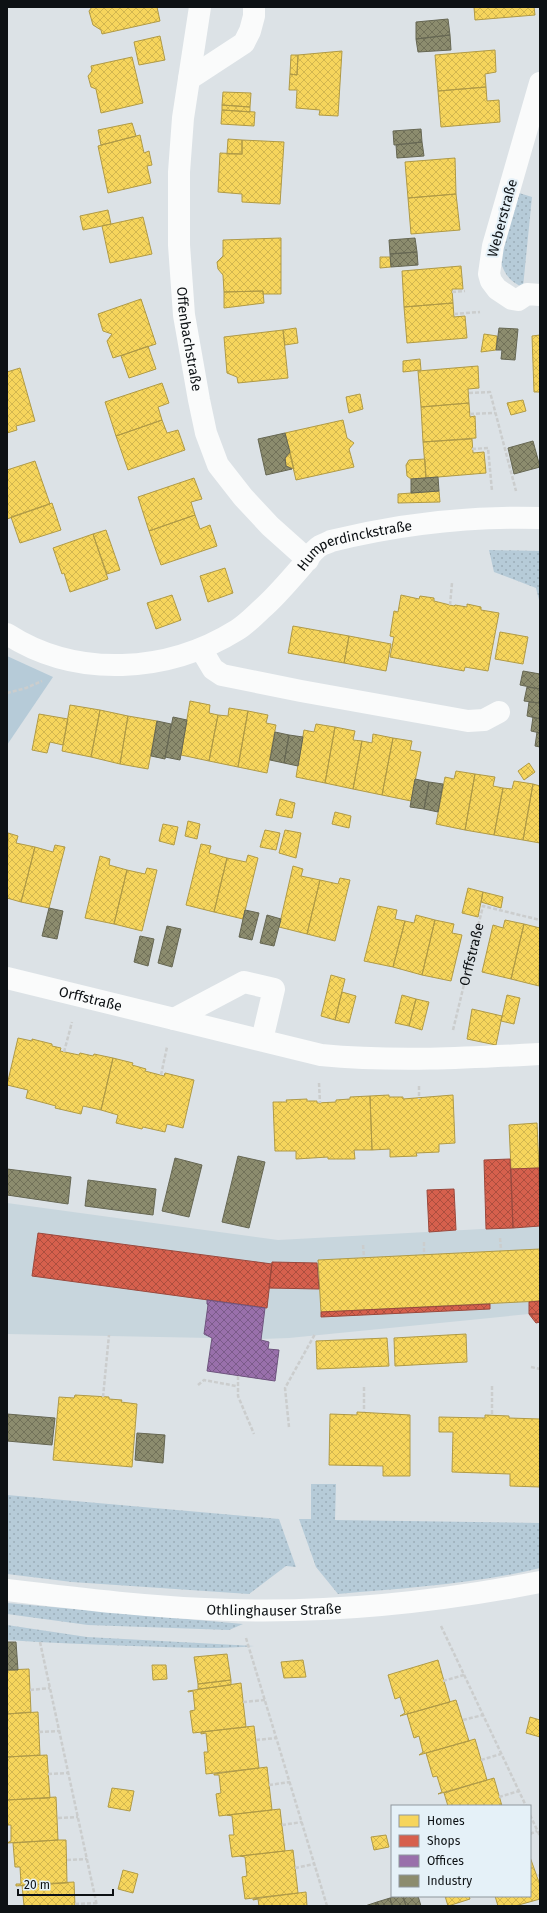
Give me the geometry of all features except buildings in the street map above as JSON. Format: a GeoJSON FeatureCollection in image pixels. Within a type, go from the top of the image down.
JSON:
{"type":"FeatureCollection","features":[{"type":"Feature","properties":{"kind":"street","name":"Offenbachstraße"},"geometry":{"type":"LineString","coordinates":[[200,7],[183,118],[179,172],[179,245],[184,315],[199,400],[206,432],[218,465],[243,497],[270,526],[308,560]]}},
{"type":"Feature","properties":{"kind":"street"},"geometry":{"type":"LineString","coordinates":[[189,79],[244,43],[250,31],[254,16],[254,7]]}},
{"type":"Feature","properties":{"kind":"street","name":"Weberstraße"},"geometry":{"type":"LineString","coordinates":[[538,94],[493,246],[489,274],[493,286],[512,299],[518,300],[527,294],[540,295]]}},
{"type":"Feature","properties":{"kind":"street","name":"Humperdinckstraße"},"geometry":{"type":"LineString","coordinates":[[7,634],[36,649],[59,657],[86,663],[134,665],[161,662],[202,649],[238,630],[270,601],[320,546],[331,541],[457,520],[540,518]]}},
{"type":"Feature","properties":{"kind":"street"},"geometry":{"type":"LineString","coordinates":[[202,649],[213,669],[222,675],[468,721],[484,720],[500,712]]}},
{"type":"Feature","properties":{"kind":"street","name":"Orffstraße"},"geometry":{"type":"LineString","coordinates":[[7,978],[332,1056],[373,1059],[532,1055]]}},
{"type":"Feature","properties":{"kind":"street"},"geometry":{"type":"LineString","coordinates":[[174,1019],[244,982],[274,989],[262,1040]]}},
{"type":"Feature","properties":{"kind":"street","name":"Othlinghauser Straße"},"geometry":{"type":"LineString","coordinates":[[7,1590],[102,1601],[212,1609],[304,1610],[383,1606],[492,1591],[540,1582]]}},
{"type":"Feature","properties":{"kind":"path"},"geometry":{"type":"LineString","coordinates":[[469,393],[490,392],[518,498]]}},
{"type":"Feature","properties":{"kind":"path"},"geometry":{"type":"LineString","coordinates":[[470,414],[495,412]]}},
{"type":"Feature","properties":{"kind":"path"},"geometry":{"type":"LineString","coordinates":[[472,449],[488,448],[492,492]]}},
{"type":"Feature","properties":{"kind":"path"},"geometry":{"type":"LineString","coordinates":[[450,605],[452,583]]}},
{"type":"Feature","properties":{"kind":"path","name":"Orffstraße"},"geometry":{"type":"LineString","coordinates":[[446,1058],[483,906],[540,920]]}},
{"type":"Feature","properties":{"kind":"path"},"geometry":{"type":"LineString","coordinates":[[500,1238],[501,1250]]}},
{"type":"Feature","properties":{"kind":"path"},"geometry":{"type":"LineString","coordinates":[[424,1242],[424,1254]]}},
{"type":"Feature","properties":{"kind":"path"},"geometry":{"type":"LineString","coordinates":[[363,1245],[364,1257]]}},
{"type":"Feature","properties":{"kind":"path"},"geometry":{"type":"LineString","coordinates":[[289,1426],[285,1388],[315,1334]]}},
{"type":"Feature","properties":{"kind":"path"},"geometry":{"type":"LineString","coordinates":[[103,1397],[109,1335]]}},
{"type":"Feature","properties":{"kind":"path"},"geometry":{"type":"LineString","coordinates":[[531,1367],[540,1369]]}},
{"type":"Feature","properties":{"kind":"path"},"geometry":{"type":"LineString","coordinates":[[238,1376],[236,1386],[238,1396],[254,1434]]}},
{"type":"Feature","properties":{"kind":"path"},"geometry":{"type":"LineString","coordinates":[[198,1385],[204,1380],[236,1386]]}},
{"type":"Feature","properties":{"kind":"path"},"geometry":{"type":"LineString","coordinates":[[492,1386],[492,1416]]}},
{"type":"Feature","properties":{"kind":"path"},"geometry":{"type":"LineString","coordinates":[[364,1387],[364,1412]]}},
{"type":"Feature","properties":{"kind":"path"},"geometry":{"type":"LineString","coordinates":[[443,1630],[526,1805]]}},
{"type":"Feature","properties":{"kind":"path"},"geometry":{"type":"LineString","coordinates":[[245,1635],[327,1906]]}},
{"type":"Feature","properties":{"kind":"path"},"geometry":{"type":"LineString","coordinates":[[40,1642],[97,1905],[75,1904]]}},
{"type":"Feature","properties":{"kind":"path"},"geometry":{"type":"LineString","coordinates":[[443,1681],[464,1674]]}},
{"type":"Feature","properties":{"kind":"path"},"geometry":{"type":"LineString","coordinates":[[30,1690],[50,1688]]}},
{"type":"Feature","properties":{"kind":"path"},"geometry":{"type":"LineString","coordinates":[[243,1702],[265,1700]]}},
{"type":"Feature","properties":{"kind":"path"},"geometry":{"type":"LineString","coordinates":[[462,1720],[483,1715]]}},
{"type":"Feature","properties":{"kind":"path"},"geometry":{"type":"LineString","coordinates":[[39,1732],[59,1731]]}},
{"type":"Feature","properties":{"kind":"path"},"geometry":{"type":"LineString","coordinates":[[256,1740],[276,1738]]}},
{"type":"Feature","properties":{"kind":"path"},"geometry":{"type":"LineString","coordinates":[[481,1760],[501,1754]]}},
{"type":"Feature","properties":{"kind":"path"},"geometry":{"type":"LineString","coordinates":[[48,1774],[68,1773]]}},
{"type":"Feature","properties":{"kind":"path"},"geometry":{"type":"LineString","coordinates":[[269,1785],[290,1782]]}},
{"type":"Feature","properties":{"kind":"path"},"geometry":{"type":"LineString","coordinates":[[499,1797],[519,1791]]}},
{"type":"Feature","properties":{"kind":"path"},"geometry":{"type":"LineString","coordinates":[[531,1817],[540,1836]]}},
{"type":"Feature","properties":{"kind":"path"},"geometry":{"type":"LineString","coordinates":[[58,1818],[78,1818]]}},
{"type":"Feature","properties":{"kind":"path"},"geometry":{"type":"LineString","coordinates":[[282,1825],[302,1822]]}},
{"type":"Feature","properties":{"kind":"path"},"geometry":{"type":"LineString","coordinates":[[531,1834],[537,1831]]}},
{"type":"Feature","properties":{"kind":"path"},"geometry":{"type":"LineString","coordinates":[[67,1860],[87,1859]]}},
{"type":"Feature","properties":{"kind":"path"},"geometry":{"type":"LineString","coordinates":[[295,1868],[314,1864]]}},
{"type":"Feature","properties":{"kind":"shaded area"},"geometry":{"type":"Polygon","coordinates":[[[519,193],[532,197],[523,287],[511,280],[503,269],[500,260],[519,193]]]}},
{"type":"Feature","properties":{"kind":"shaded area"},"geometry":{"type":"Polygon","coordinates":[[[489,550],[540,551],[540,604],[536,588],[494,572],[489,550]]]}},
{"type":"Feature","properties":{"kind":"shaded area"},"geometry":{"type":"Polygon","coordinates":[[[7,656],[53,677],[7,745],[7,656]]]}},
{"type":"Feature","properties":{"kind":"shaded area"},"geometry":{"type":"Polygon","coordinates":[[[7,1203],[278,1240],[540,1226],[540,1322],[536,1323],[529,1314],[289,1338],[261,1339],[269,1342],[268,1349],[279,1350],[275,1381],[207,1371],[211,1338],[7,1334],[7,1203]]]}},
{"type":"Feature","properties":{"kind":"shaded area"},"geometry":{"type":"Polygon","coordinates":[[[311,1484],[336,1484],[335,1520],[540,1523],[540,1568],[465,1582],[338,1594],[316,1567],[299,1519],[311,1519],[311,1484]]]}},
{"type":"Feature","properties":{"kind":"shaded area"},"geometry":{"type":"Polygon","coordinates":[[[7,1495],[279,1519],[296,1567],[286,1566],[249,1594],[72,1582],[7,1574],[7,1495]]]}},
{"type":"Feature","properties":{"kind":"shaded area"},"geometry":{"type":"Polygon","coordinates":[[[7,1603],[243,1624],[229,1630],[88,1625],[7,1614],[7,1603]]]}},
{"type":"Feature","properties":{"kind":"shaded area"},"geometry":{"type":"Polygon","coordinates":[[[7,1625],[87,1637],[254,1646],[193,1648],[7,1640],[7,1625]]]}}]}
